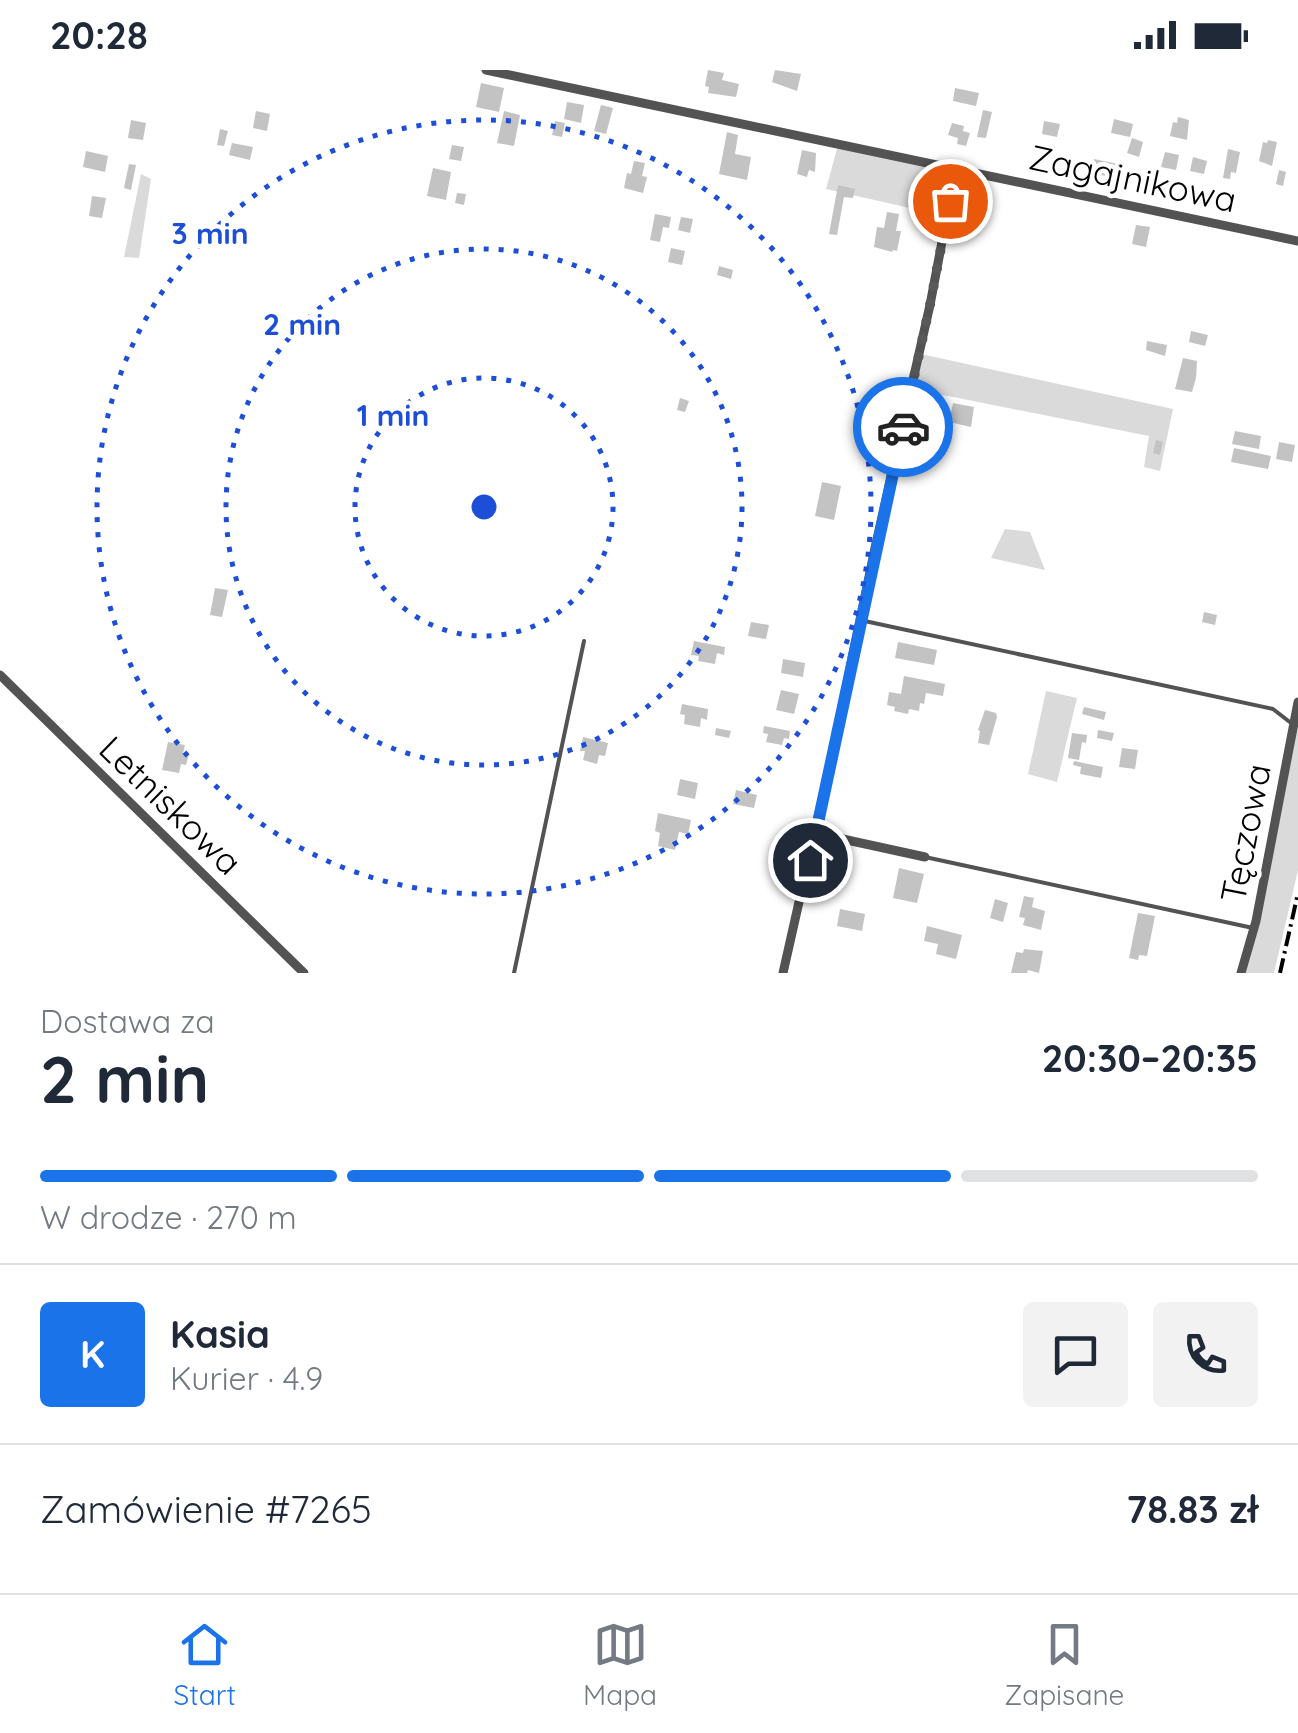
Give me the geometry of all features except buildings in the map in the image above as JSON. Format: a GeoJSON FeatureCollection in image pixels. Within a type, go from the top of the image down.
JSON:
{"type":"FeatureCollection","features":[{"type":"Feature","properties":{"kind":"street","name":"Zagajnikowa"},"geometry":{"type":"LineString","coordinates":[[486,70],[1298,241]]}},
{"type":"Feature","properties":{"kind":"street"},"geometry":{"type":"LineString","coordinates":[[784,973],[930,305],[956,168]]}},
{"type":"Feature","properties":{"kind":"street","name":"Letniskowa"},"geometry":{"type":"LineString","coordinates":[[0,675],[304,973]]}},
{"type":"Feature","properties":{"kind":"street","name":"Tęczowa"},"geometry":{"type":"LineString","coordinates":[[1242,973],[1298,702]]}},
{"type":"Feature","properties":{"kind":"street"},"geometry":{"type":"LineString","coordinates":[[815,833],[925,857]]}},
{"type":"Feature","properties":{"kind":"lane"},"geometry":{"type":"LineString","coordinates":[[860,620],[1273,708],[1294,725]]}},
{"type":"Feature","properties":{"kind":"lane"},"geometry":{"type":"LineString","coordinates":[[514,973],[584,640]]}},
{"type":"Feature","properties":{"kind":"lane"},"geometry":{"type":"LineString","coordinates":[[925,857],[1254,928]]}},
{"type":"Feature","properties":{"kind":"shaded area"},"geometry":{"type":"Polygon","coordinates":[[[838,145],[947,169],[951,177],[945,216],[826,189],[838,145]]]}},
{"type":"Feature","properties":{"kind":"shaded area"},"geometry":{"type":"Polygon","coordinates":[[[141,174],[151,179],[139,258],[124,257],[141,174]]]}},
{"type":"Feature","properties":{"kind":"shaded area"},"geometry":{"type":"Polygon","coordinates":[[[921,354],[1173,409],[1160,471],[1144,467],[1149,436],[913,389],[921,354]]]}},
{"type":"Feature","properties":{"kind":"shaded area"},"geometry":{"type":"Polygon","coordinates":[[[1005,529],[1030,532],[1045,570],[991,558],[1005,529]]]}},
{"type":"Feature","properties":{"kind":"shaded area"},"geometry":{"type":"Polygon","coordinates":[[[1046,691],[1077,698],[1057,782],[1028,774],[1046,691]]]}},
{"type":"Feature","properties":{"kind":"shaded area"},"geometry":{"type":"Polygon","coordinates":[[[1298,718],[1298,870],[1274,973],[1245,973],[1298,718]]]}},
{"type":"Feature","properties":{"kind":"railway"},"geometry":{"type":"LineString","coordinates":[[1280,973],[1298,893]]}},
{"type":"Feature","properties":{"kind":"way so far"},"geometry":{"type":"LineString","coordinates":[[903,427],[950,201]]}},
{"type":"Feature","properties":{"kind":"route"},"geometry":{"type":"LineString","coordinates":[[810,860],[903,427]]}}]}
